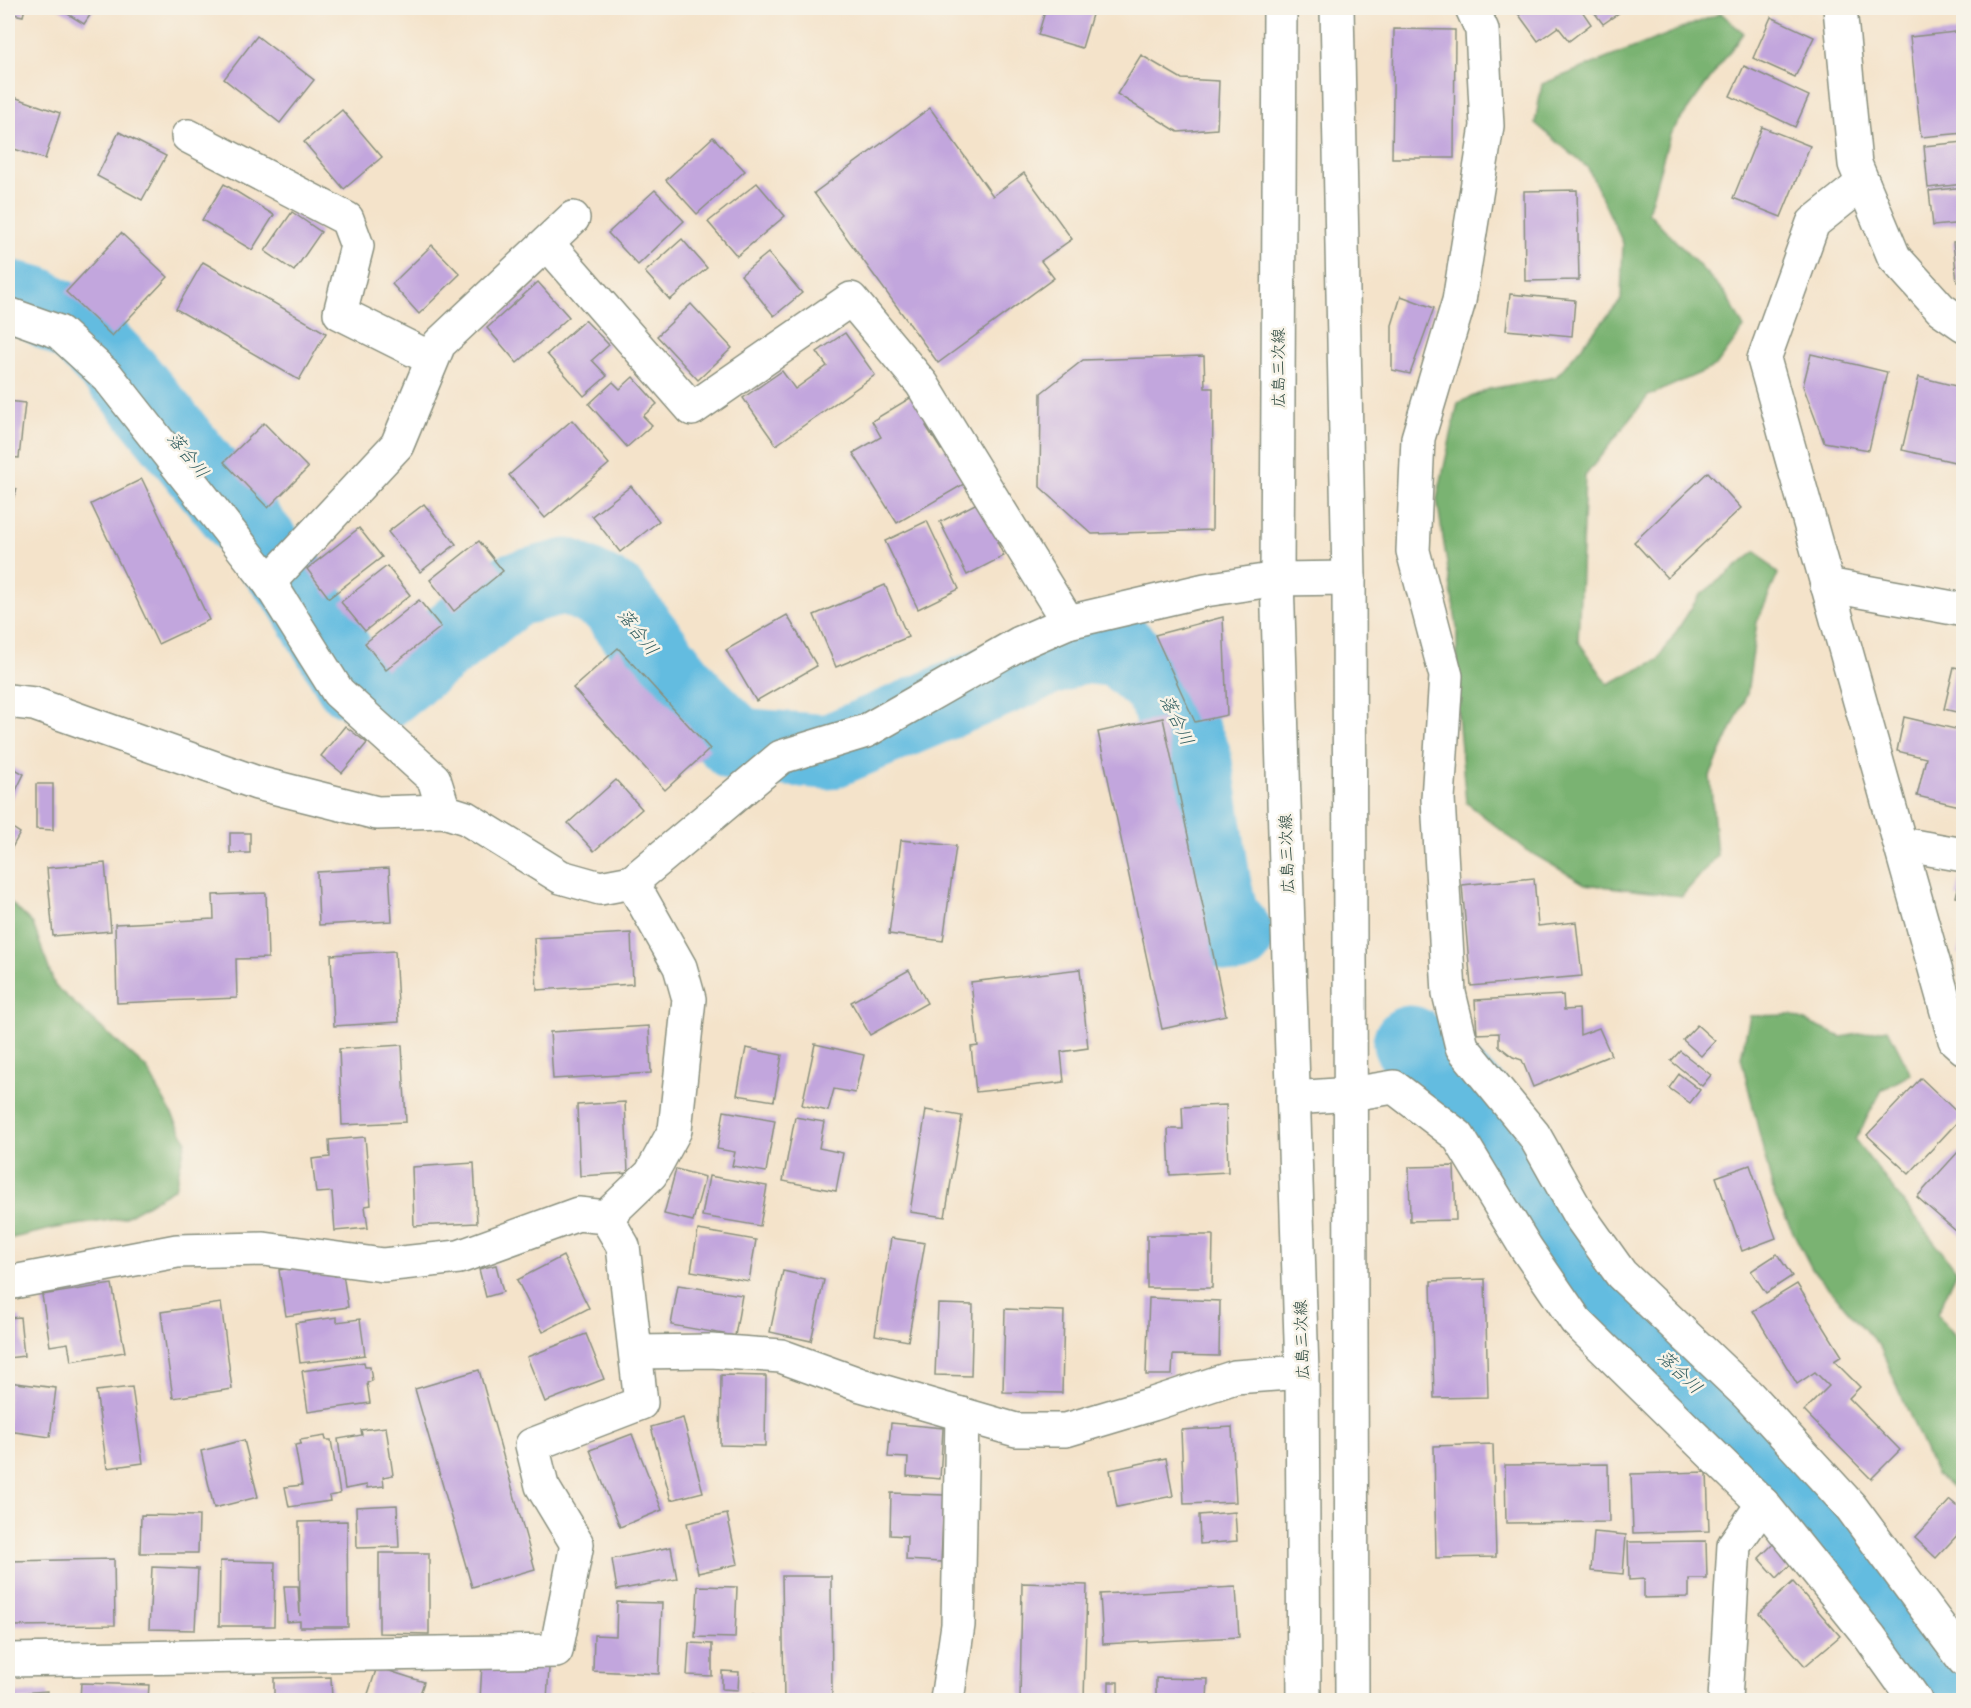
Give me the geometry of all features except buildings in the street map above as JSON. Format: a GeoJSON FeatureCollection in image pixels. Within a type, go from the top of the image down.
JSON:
{"type":"FeatureCollection","features":[{"type":"Feature","properties":{"kind":"street","name":"広島三次線"},"geometry":{"type":"LineString","coordinates":[[1280,8],[1277,579],[1302,1372],[1304,1701]]}},
{"type":"Feature","properties":{"kind":"street"},"geometry":{"type":"LineString","coordinates":[[1337,8],[1349,578],[1352,1701]]}},
{"type":"Feature","properties":{"kind":"street"},"geometry":{"type":"LineString","coordinates":[[1472,8],[1482,30],[1487,126],[1459,301],[1418,438],[1413,551],[1446,676],[1438,799],[1449,993],[1462,1047],[1534,1135],[1579,1215],[1621,1274],[1748,1395],[1851,1507],[1964,1660]]}},
{"type":"Feature","properties":{"kind":"street"},"geometry":{"type":"LineString","coordinates":[[1840,8],[1855,164],[1894,257],[1941,309],[1964,325]]}},
{"type":"Feature","properties":{"kind":"street"},"geometry":{"type":"LineString","coordinates":[[188,136],[347,219],[357,246],[340,313],[432,359]]}},
{"type":"Feature","properties":{"kind":"street"},"geometry":{"type":"LineString","coordinates":[[1863,183],[1813,223],[1764,358],[1955,1040],[1964,1048]]}},
{"type":"Feature","properties":{"kind":"street"},"geometry":{"type":"LineString","coordinates":[[269,582],[396,445],[439,344],[573,218]]}},
{"type":"Feature","properties":{"kind":"street"},"geometry":{"type":"LineString","coordinates":[[547,243],[692,409],[851,299],[922,384],[1068,622]]}},
{"type":"Feature","properties":{"kind":"street"},"geometry":{"type":"LineString","coordinates":[[8,314],[58,332],[108,377],[269,582],[338,692],[434,779],[444,811]]}},
{"type":"Feature","properties":{"kind":"street"},"geometry":{"type":"LineString","coordinates":[[8,700],[34,704],[268,786],[377,813],[444,811],[466,818],[561,877],[600,888],[632,882],[781,757],[866,731],[1020,643],[1068,622],[1205,590],[1277,579],[1349,578]]}},
{"type":"Feature","properties":{"kind":"street"},"geometry":{"type":"LineString","coordinates":[[1827,585],[1964,610]]}},
{"type":"Feature","properties":{"kind":"street"},"geometry":{"type":"LineString","coordinates":[[1901,844],[1964,855]]}},
{"type":"Feature","properties":{"kind":"street"},"geometry":{"type":"LineString","coordinates":[[8,1283],[177,1251],[264,1249],[383,1265],[459,1257],[578,1214],[606,1217],[651,1174],[675,1130],[689,999],[680,967],[632,882]]}},
{"type":"Feature","properties":{"kind":"street"},"geometry":{"type":"LineString","coordinates":[[1293,1098],[1351,1094],[1394,1087],[1458,1136],[1526,1248],[1576,1322],[1763,1504],[1870,1637],[1916,1701]]}},
{"type":"Feature","properties":{"kind":"street"},"geometry":{"type":"LineString","coordinates":[[8,1660],[556,1651],[577,1544],[542,1486],[532,1445],[641,1403],[623,1246],[606,1217]]}},
{"type":"Feature","properties":{"kind":"street"},"geometry":{"type":"LineString","coordinates":[[636,1352],[711,1351],[781,1356],[861,1385],[1016,1430],[1066,1430],[1235,1377],[1302,1372]]}},
{"type":"Feature","properties":{"kind":"street"},"geometry":{"type":"LineString","coordinates":[[947,1701],[958,1625],[962,1414]]}},
{"type":"Feature","properties":{"kind":"street"},"geometry":{"type":"LineString","coordinates":[[1725,1701],[1734,1545],[1763,1504]]}},
{"type":"Feature","properties":{"kind":"green space"},"geometry":{"type":"Polygon","coordinates":[[[1721,13],[1743,33],[1670,134],[1648,212],[1725,293],[1744,328],[1716,366],[1648,396],[1585,476],[1578,641],[1608,684],[1658,660],[1699,596],[1756,551],[1778,574],[1757,622],[1747,694],[1710,776],[1717,856],[1682,896],[1585,884],[1526,850],[1466,802],[1457,705],[1457,628],[1437,499],[1458,403],[1489,389],[1556,377],[1621,300],[1623,243],[1588,168],[1535,123],[1542,84],[1721,13]]]}},
{"type":"Feature","properties":{"kind":"green space"},"geometry":{"type":"Polygon","coordinates":[[[8,900],[33,924],[55,986],[147,1069],[186,1140],[175,1188],[124,1218],[56,1228],[8,1239],[8,900]]]}},
{"type":"Feature","properties":{"kind":"green space"},"geometry":{"type":"Polygon","coordinates":[[[1791,1015],[1841,1037],[1888,1029],[1911,1074],[1882,1090],[1855,1140],[1957,1271],[1937,1314],[1963,1345],[1963,1494],[1936,1475],[1880,1347],[1812,1269],[1774,1195],[1741,1057],[1750,1016],[1791,1015]]]}},
{"type":"Feature","properties":{"kind":"waterway","name":"落合川"},"geometry":{"type":"LineString","coordinates":[[8,297],[34,303],[79,329],[124,376],[298,589],[352,681],[379,695],[512,590],[567,576],[612,598],[688,696],[738,745],[828,752],[1078,646],[1120,650],[1159,684],[1194,757],[1214,886],[1222,918],[1237,936]]}},
{"type":"Feature","properties":{"kind":"waterway","name":"落合川"},"geometry":{"type":"LineString","coordinates":[[1410,1043],[1477,1102],[1512,1154],[1583,1280],[1710,1400],[1819,1519],[1919,1646],[1958,1700]]}}]}
